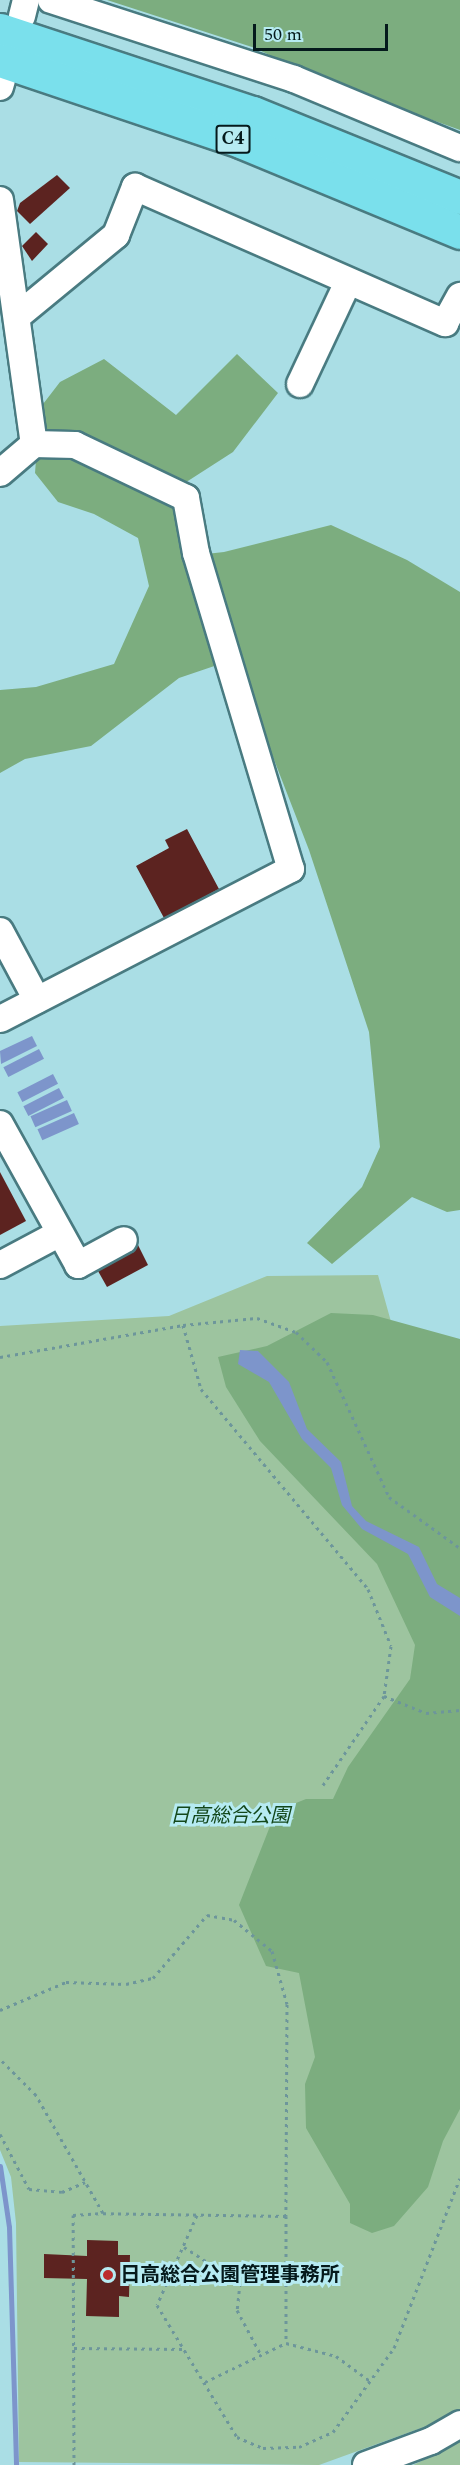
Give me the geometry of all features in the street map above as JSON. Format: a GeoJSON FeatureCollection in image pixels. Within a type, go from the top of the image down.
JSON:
{"type":"FeatureCollection","features":[{"type":"Feature","properties":{"kind":"highway","name":"C4"},"geometry":{"type":"LineString","coordinates":[[16,15],[460,197]]}},
{"type":"Feature","properties":{"kind":"highway","name":"C4"},"geometry":{"type":"LineString","coordinates":[[1,75],[243,142],[460,232]]}},
{"type":"Feature","properties":{"kind":"street"},"geometry":{"type":"LineString","coordinates":[[51,0],[294,79],[460,148]]}},
{"type":"Feature","properties":{"kind":"street"},"geometry":{"type":"LineString","coordinates":[[19,315],[116,235],[135,187],[445,323],[460,296]]}},
{"type":"Feature","properties":{"kind":"street"},"geometry":{"type":"LineString","coordinates":[[0,200],[19,315],[34,444]]}},
{"type":"Feature","properties":{"kind":"street"},"geometry":{"type":"LineString","coordinates":[[300,384],[348,282]]}},
{"type":"Feature","properties":{"kind":"street"},"geometry":{"type":"LineString","coordinates":[[0,473],[34,444],[75,445],[186,498],[196,553],[291,869],[0,1019]]}},
{"type":"Feature","properties":{"kind":"street"},"geometry":{"type":"LineString","coordinates":[[0,930],[37,1000]]}},
{"type":"Feature","properties":{"kind":"street"},"geometry":{"type":"LineString","coordinates":[[0,1124],[58,1234],[78,1265],[124,1240]]}},
{"type":"Feature","properties":{"kind":"street"},"geometry":{"type":"LineString","coordinates":[[0,1265],[58,1234]]}},
{"type":"Feature","properties":{"kind":"street"},"geometry":{"type":"LineString","coordinates":[[366,2465],[427,2432],[460,2424]]}},
{"type":"Feature","properties":{"kind":"path"},"geometry":{"type":"LineString","coordinates":[[0,1357],[183,1325],[257,1318],[296,1332],[327,1362],[389,1497],[460,1548]]}},
{"type":"Feature","properties":{"kind":"path"},"geometry":{"type":"LineString","coordinates":[[183,1325],[201,1389],[368,1589],[391,1646],[384,1696],[321,1788]]}},
{"type":"Feature","properties":{"kind":"path"},"geometry":{"type":"LineString","coordinates":[[384,1696],[426,1713],[460,1710]]}},
{"type":"Feature","properties":{"kind":"path"},"geometry":{"type":"LineString","coordinates":[[0,2010],[66,1982],[126,1984],[153,1978],[207,1915],[234,1920],[272,1951],[287,2004],[286,2343]]}},
{"type":"Feature","properties":{"kind":"path"},"geometry":{"type":"LineString","coordinates":[[0,2059],[36,2095],[103,2213]]}},
{"type":"Feature","properties":{"kind":"path"},"geometry":{"type":"LineString","coordinates":[[0,2134],[29,2189],[62,2192],[85,2182]]}},
{"type":"Feature","properties":{"kind":"path"},"geometry":{"type":"LineString","coordinates":[[198,2215],[157,2305],[237,2437],[262,2448],[299,2447],[333,2432],[394,2348],[460,2178]]}},
{"type":"Feature","properties":{"kind":"path"},"geometry":{"type":"LineString","coordinates":[[74,2465],[73,2216],[103,2213],[286,2216]]}},
{"type":"Feature","properties":{"kind":"path"},"geometry":{"type":"LineString","coordinates":[[184,2247],[240,2283],[237,2310],[261,2355]]}},
{"type":"Feature","properties":{"kind":"path"},"geometry":{"type":"LineString","coordinates":[[205,2382],[286,2343],[336,2356],[370,2381]]}},
{"type":"Feature","properties":{"kind":"path"},"geometry":{"type":"LineString","coordinates":[[74,2348],[185,2349]]}},
{"type":"Feature","properties":{"kind":"green space"},"geometry":{"type":"Polygon","coordinates":[[[107,0],[460,0],[460,130],[316,78],[255,48],[107,0]]]}},
{"type":"Feature","properties":{"kind":"green space"},"geometry":{"type":"Polygon","coordinates":[[[237,354],[278,393],[233,452],[177,488],[180,542],[188,556],[224,552],[331,525],[407,560],[460,592],[460,1210],[447,1212],[412,1197],[332,1264],[307,1243],[362,1187],[380,1147],[369,1032],[309,850],[235,659],[179,678],[91,746],[25,759],[0,773],[0,690],[36,687],[114,664],[149,586],[138,538],[94,514],[58,502],[35,473],[40,408],[60,382],[104,359],[176,415],[237,354]]]}},
{"type":"Feature","properties":{"kind":"green space","name":"日高総合公園"},"geometry":{"type":"Polygon","coordinates":[[[378,1275],[430,1462],[460,1482],[460,2414],[319,2465],[19,2462],[16,2223],[11,2177],[0,2150],[0,1326],[169,1316],[267,1276],[378,1275]]]}},
{"type":"Feature","properties":{"kind":"green space"},"geometry":{"type":"Polygon","coordinates":[[[331,1313],[373,1315],[460,1339],[460,2109],[443,2141],[428,2187],[394,2226],[372,2233],[350,2223],[350,2204],[306,2128],[305,2084],[315,2057],[299,1973],[266,1966],[239,1905],[276,1811],[306,1799],[333,1799],[348,1767],[410,1679],[415,1645],[377,1564],[260,1441],[226,1387],[218,1357],[267,1346],[331,1313]]]}},
{"type":"Feature","properties":{"kind":"green space"},"geometry":{"type":"Polygon","coordinates":[[[460,2440],[460,2465],[413,2465],[442,2451],[460,2440]]]}},
{"type":"Feature","properties":{"kind":"water"},"geometry":{"type":"Polygon","coordinates":[[[32,1036],[37,1046],[1,1064],[0,1051],[32,1036]]]}},
{"type":"Feature","properties":{"kind":"water"},"geometry":{"type":"Polygon","coordinates":[[[39,1049],[44,1059],[8,1077],[3,1067],[39,1049]]]}},
{"type":"Feature","properties":{"kind":"water"},"geometry":{"type":"Polygon","coordinates":[[[53,1074],[58,1084],[22,1102],[17,1092],[53,1074]]]}},
{"type":"Feature","properties":{"kind":"water"},"geometry":{"type":"Polygon","coordinates":[[[59,1088],[64,1098],[28,1116],[23,1106],[59,1088]]]}},
{"type":"Feature","properties":{"kind":"water"},"geometry":{"type":"Polygon","coordinates":[[[67,1100],[72,1111],[35,1127],[30,1116],[67,1100]]]}},
{"type":"Feature","properties":{"kind":"water"},"geometry":{"type":"Polygon","coordinates":[[[74,1113],[79,1124],[42,1140],[37,1129],[74,1113]]]}},
{"type":"Feature","properties":{"kind":"water"},"geometry":{"type":"Polygon","coordinates":[[[240,1350],[258,1351],[289,1382],[307,1429],[341,1462],[352,1506],[366,1521],[419,1547],[437,1584],[460,1598],[460,1616],[430,1597],[408,1554],[362,1529],[342,1505],[331,1468],[302,1439],[269,1382],[238,1364],[240,1350]]]}},
{"type":"Feature","properties":{"kind":"building"},"geometry":{"type":"Polygon","coordinates":[[[57,175],[70,188],[30,224],[17,211],[20,203],[57,175]]]}},
{"type":"Feature","properties":{"kind":"building"},"geometry":{"type":"Polygon","coordinates":[[[36,232],[48,244],[32,261],[22,246],[36,232]]]}},
{"type":"Feature","properties":{"kind":"building"},"geometry":{"type":"Polygon","coordinates":[[[187,829],[219,889],[164,918],[136,866],[169,848],[165,840],[187,829]]]}},
{"type":"Feature","properties":{"kind":"building"},"geometry":{"type":"Polygon","coordinates":[[[0,1172],[26,1221],[0,1235],[0,1172]]]}},
{"type":"Feature","properties":{"kind":"building"},"geometry":{"type":"Polygon","coordinates":[[[138,1245],[148,1265],[107,1287],[98,1271],[138,1245]]]}},
{"type":"Feature","properties":{"kind":"building","name":"日高総合公園管理事務所"},"geometry":{"type":"Polygon","coordinates":[[[87,2240],[118,2241],[118,2255],[130,2255],[129,2297],[119,2296],[119,2317],[86,2316],[87,2279],[44,2278],[44,2254],[87,2256],[87,2240]]]}},
{"type":"Feature","properties":{"kind":"waterway"},"geometry":{"type":"LineString","coordinates":[[0,2166],[9,2227],[16,2465]]}},
{"type":"Feature","properties":{"kind":"place","name":"日高総合公園管理事務所"},"geometry":{"type":"Point","coordinates":[108,2275]}}]}
